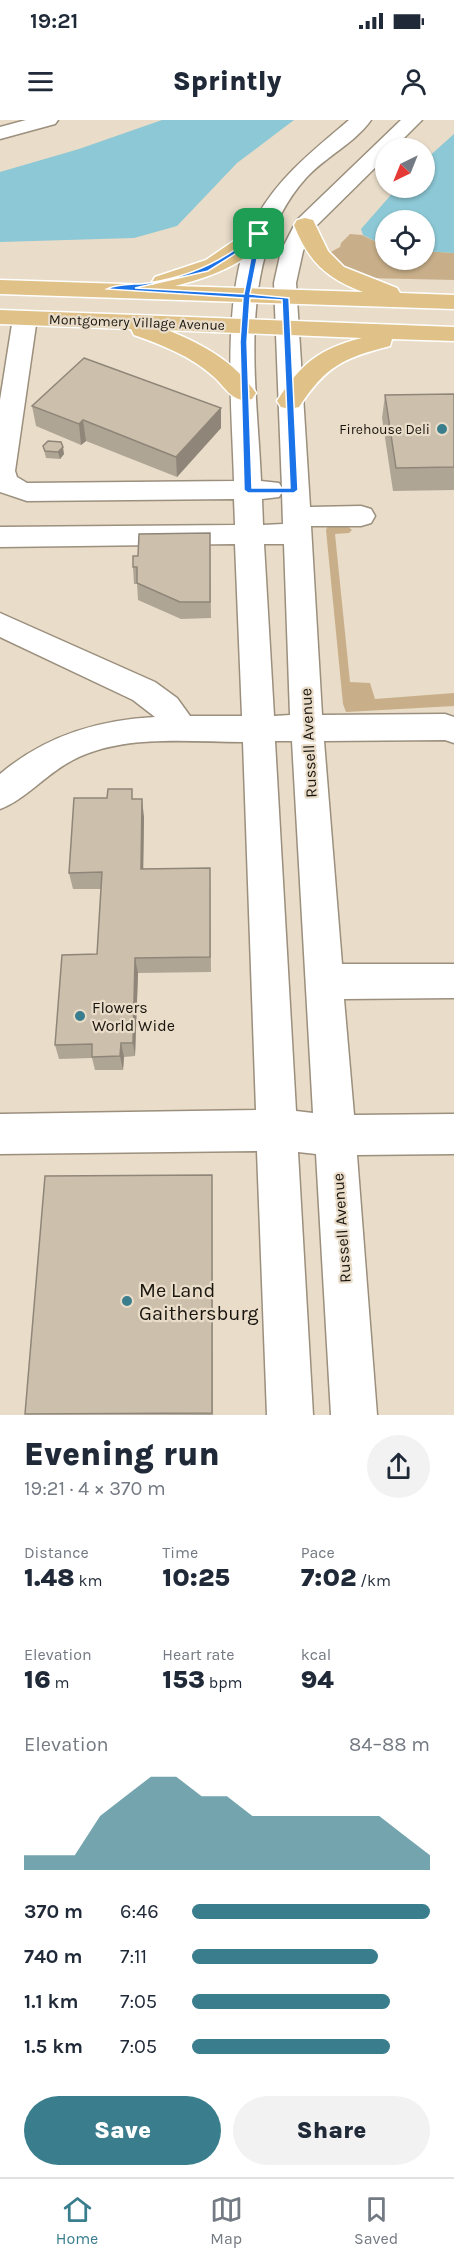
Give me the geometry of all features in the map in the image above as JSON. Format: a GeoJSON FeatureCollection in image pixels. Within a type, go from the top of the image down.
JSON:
{"type":"FeatureCollection","features":[{"type":"Feature","properties":{"kind":"main road"},"geometry":{"type":"LineString","coordinates":[[305,225],[315,253],[336,272],[387,293],[425,302]]}},
{"type":"Feature","properties":{"kind":"main road"},"geometry":{"type":"LineString","coordinates":[[111,289],[151,284],[205,270],[244,248],[259,234]]}},
{"type":"Feature","properties":{"kind":"main road","name":"Montgomery Village Avenue"},"geometry":{"type":"LineString","coordinates":[[0,287],[454,302]]}},
{"type":"Feature","properties":{"kind":"main road","name":"Montgomery Village Avenue"},"geometry":{"type":"LineString","coordinates":[[13,318],[94,319],[451,334]]}},
{"type":"Feature","properties":{"kind":"main road"},"geometry":{"type":"LineString","coordinates":[[94,319],[147,332],[201,353],[227,372],[243,393]]}},
{"type":"Feature","properties":{"kind":"main road"},"geometry":{"type":"LineString","coordinates":[[290,401],[304,378],[327,357],[358,345],[451,334]]}},
{"type":"Feature","properties":{"kind":"street"},"geometry":{"type":"LineString","coordinates":[[0,133],[48,120]]}},
{"type":"Feature","properties":{"kind":"street"},"geometry":{"type":"LineString","coordinates":[[290,1415],[243,393],[245,326],[247,296],[259,234],[282,193],[299,173],[361,120]]}},
{"type":"Feature","properties":{"kind":"street","name":"Russell Avenue"},"geometry":{"type":"LineString","coordinates":[[354,1415],[307,728],[285,283],[292,251],[305,225],[412,120]]}},
{"type":"Feature","properties":{"kind":"street"},"geometry":{"type":"LineString","coordinates":[[13,318],[2,471],[2,478],[8,485],[27,492],[248,490],[296,514],[361,516]]}},
{"type":"Feature","properties":{"kind":"street"},"geometry":{"type":"LineString","coordinates":[[0,537],[249,534],[296,514]]}},
{"type":"Feature","properties":{"kind":"street"},"geometry":{"type":"LineString","coordinates":[[0,624],[144,691],[166,707],[182,729]]}},
{"type":"Feature","properties":{"kind":"street"},"geometry":{"type":"LineString","coordinates":[[0,795],[36,764],[87,740],[125,732],[259,728],[446,727],[454,730]]}},
{"type":"Feature","properties":{"kind":"street"},"geometry":{"type":"LineString","coordinates":[[324,982],[454,981]]}},
{"type":"Feature","properties":{"kind":"street"},"geometry":{"type":"LineString","coordinates":[[0,1134],[278,1130],[335,1135],[454,1134]]}},
{"type":"Feature","properties":{"kind":"shaded area"},"geometry":{"type":"Polygon","coordinates":[[[350,234],[362,235],[375,241],[375,270],[435,270],[435,252],[454,253],[454,280],[367,278],[344,268],[327,254],[340,247],[350,234]]]}},
{"type":"Feature","properties":{"kind":"shaded area"},"geometry":{"type":"Polygon","coordinates":[[[328,525],[346,525],[352,530],[349,533],[335,534],[350,682],[370,683],[375,699],[454,693],[454,706],[346,712],[343,704],[326,530],[328,525]]]}},
{"type":"Feature","properties":{"kind":"water"},"geometry":{"type":"Polygon","coordinates":[[[162,120],[294,120],[237,163],[177,226],[134,238],[0,242],[0,172],[79,149],[162,120]]]}},
{"type":"Feature","properties":{"kind":"water"},"geometry":{"type":"Polygon","coordinates":[[[454,134],[454,253],[435,252],[435,210],[378,210],[388,198],[435,198],[435,151],[454,134]]]}},
{"type":"Feature","properties":{"kind":"water"},"geometry":{"type":"Polygon","coordinates":[[[375,213],[375,241],[363,235],[361,229],[375,213]]]}},
{"type":"Feature","properties":{"kind":"building"},"geometry":{"type":"Polygon","coordinates":[[[84,358],[221,408],[176,457],[83,420],[79,424],[32,406],[84,358]]]}},
{"type":"Feature","properties":{"kind":"building"},"geometry":{"type":"Polygon","coordinates":[[[454,394],[454,467],[396,468],[385,395],[454,394]]]}},
{"type":"Feature","properties":{"kind":"building"},"geometry":{"type":"Polygon","coordinates":[[[48,441],[61,442],[63,447],[58,452],[45,451],[43,446],[48,441]]]}},
{"type":"Feature","properties":{"kind":"building"},"geometry":{"type":"Polygon","coordinates":[[[210,533],[210,602],[180,602],[137,583],[137,567],[133,567],[133,556],[138,556],[139,534],[210,533]]]}},
{"type":"Feature","properties":{"kind":"building"},"geometry":{"type":"Polygon","coordinates":[[[108,789],[132,789],[132,799],[142,799],[141,869],[210,868],[210,957],[135,958],[133,1043],[121,1043],[120,1056],[92,1057],[92,1044],[55,1045],[62,955],[97,954],[102,872],[69,873],[74,798],[107,798],[108,789]]]}},
{"type":"Feature","properties":{"kind":"building","name":"Me Land Gaithersburg"},"geometry":{"type":"Polygon","coordinates":[[[212,1175],[212,1413],[25,1414],[45,1176],[212,1175]]]}},
{"type":"Feature","properties":{"kind":"place","name":"Firehouse Deli"},"geometry":{"type":"Point","coordinates":[442,429]}},
{"type":"Feature","properties":{"kind":"place","name":"Flowers World Wide"},"geometry":{"type":"Point","coordinates":[80,1016]}},
{"type":"Feature","properties":{"kind":"place","name":"Me Land Gaithersburg"},"geometry":{"type":"Point","coordinates":[127,1301]}},
{"type":"Feature","properties":{"kind":"route"},"geometry":{"type":"LineString","coordinates":[[259,234],[226,260],[205,270],[151,284],[111,289],[207,294],[247,296],[286,298],[294,490],[248,490],[243,342],[245,326],[247,296],[248,281],[259,234]]}}]}
